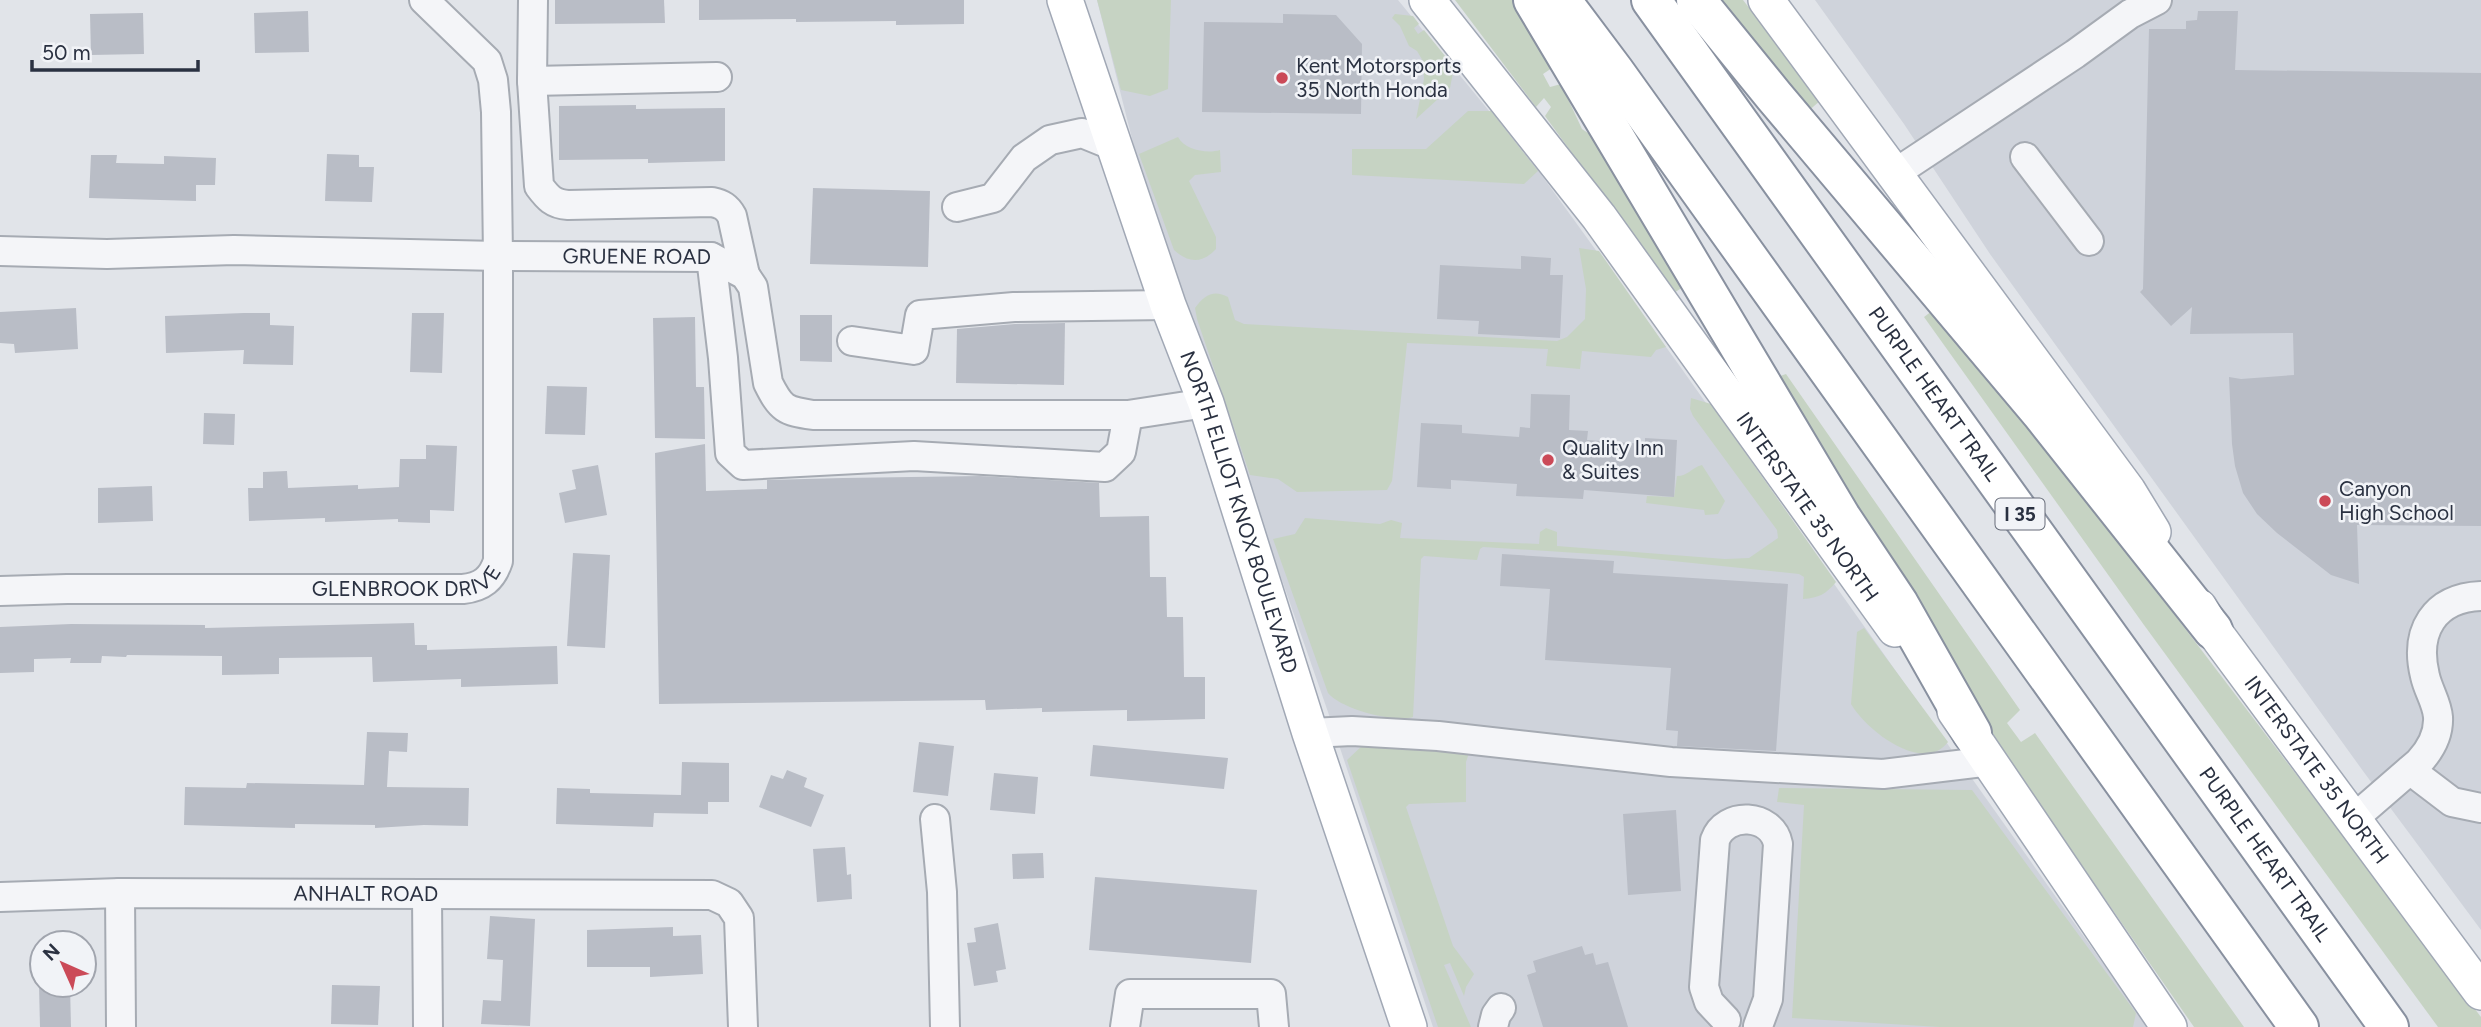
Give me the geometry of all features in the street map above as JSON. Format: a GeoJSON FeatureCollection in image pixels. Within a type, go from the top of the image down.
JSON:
{"type":"FeatureCollection","features":[{"type":"Feature","properties":{"kind":"highway"},"geometry":{"type":"LineString","coordinates":[[1533,0],[1841,517],[1899,604],[1981,747]]}},
{"type":"Feature","properties":{"kind":"highway"},"geometry":{"type":"LineString","coordinates":[[1561,0],[2299,1027]]}},
{"type":"Feature","properties":{"kind":"highway","name":"PURPLE HEART TRAIL"},"geometry":{"type":"LineString","coordinates":[[1651,0],[2389,1027]]}},
{"type":"Feature","properties":{"kind":"highway"},"geometry":{"type":"LineString","coordinates":[[1696,0],[1790,116],[2042,413],[2213,630]]}},
{"type":"Feature","properties":{"kind":"main road","name":"NORTH ELLIOT KNOX BOULEVARD"},"geometry":{"type":"LineString","coordinates":[[1065,0],[1168,305],[1206,403],[1310,733],[1409,1027]]}},
{"type":"Feature","properties":{"kind":"main road","name":"INTERSTATE 35 NORTH"},"geometry":{"type":"LineString","coordinates":[[1427,0],[1599,218],[1981,747],[2169,1027]]}},
{"type":"Feature","properties":{"kind":"main road","name":"INTERSTATE 35 NORTH"},"geometry":{"type":"LineString","coordinates":[[1766,0],[2128,491],[2213,630],[2481,992]]}},
{"type":"Feature","properties":{"kind":"street","name":"GLENBROOK DRIVE"},"geometry":{"type":"LineString","coordinates":[[0,591],[463,589],[476,587],[487,581],[495,571],[498,561],[496,112],[487,61],[424,0]]}},
{"type":"Feature","properties":{"kind":"street"},"geometry":{"type":"LineString","coordinates":[[533,0],[532,81],[539,186],[555,204],[712,202],[727,208],[732,216],[745,275],[753,287],[768,383],[789,412],[813,415],[1129,415],[1206,403]]}},
{"type":"Feature","properties":{"kind":"street"},"geometry":{"type":"LineString","coordinates":[[1894,174],[2130,14],[2157,0]]}},
{"type":"Feature","properties":{"kind":"street"},"geometry":{"type":"LineString","coordinates":[[532,81],[717,77]]}},
{"type":"Feature","properties":{"kind":"street"},"geometry":{"type":"LineString","coordinates":[[957,207],[993,198],[1024,158],[1050,140],[1082,133],[1114,146]]}},
{"type":"Feature","properties":{"kind":"street"},"geometry":{"type":"LineString","coordinates":[[2025,157],[2089,241]]}},
{"type":"Feature","properties":{"kind":"street","name":"GRUENE ROAD"},"geometry":{"type":"LineString","coordinates":[[0,251],[107,254],[234,250],[498,256],[711,257],[745,275]]}},
{"type":"Feature","properties":{"kind":"street"},"geometry":{"type":"LineString","coordinates":[[711,257],[723,358],[730,453],[743,465],[914,456],[1105,467],[1121,452],[1129,415]]}},
{"type":"Feature","properties":{"kind":"street"},"geometry":{"type":"LineString","coordinates":[[852,341],[914,351],[920,315],[1014,307],[1168,305]]}},
{"type":"Feature","properties":{"kind":"street"},"geometry":{"type":"LineString","coordinates":[[2353,820],[2429,751],[2438,723],[2437,708],[2422,661],[2423,636],[2428,622],[2449,605],[2465,597],[2481,596]]}},
{"type":"Feature","properties":{"kind":"street"},"geometry":{"type":"LineString","coordinates":[[1310,733],[1352,731],[1437,736],[1671,762],[1883,774],[1981,747]]}},
{"type":"Feature","properties":{"kind":"street"},"geometry":{"type":"LineString","coordinates":[[2410,770],[2452,802],[2481,808]]}},
{"type":"Feature","properties":{"kind":"street"},"geometry":{"type":"LineString","coordinates":[[934,819],[942,892],[945,1027]]}},
{"type":"Feature","properties":{"kind":"street"},"geometry":{"type":"LineString","coordinates":[[1735,820],[1762,822],[1773,830],[1778,844],[1768,999],[1759,1027],[1744,1018],[1722,1023],[1709,1002],[1704,987],[1715,841],[1717,833],[1727,823],[1735,820]]}},
{"type":"Feature","properties":{"kind":"street"},"geometry":{"type":"LineString","coordinates":[[120,893],[121,1027]]}},
{"type":"Feature","properties":{"kind":"street","name":"ANHALT ROAD"},"geometry":{"type":"LineString","coordinates":[[0,897],[120,893],[712,895],[729,903],[739,918],[743,1027]]}},
{"type":"Feature","properties":{"kind":"street"},"geometry":{"type":"LineString","coordinates":[[427,895],[428,1027]]}},
{"type":"Feature","properties":{"kind":"street"},"geometry":{"type":"LineString","coordinates":[[1125,1027],[1130,994],[1271,994],[1275,1027]]}},
{"type":"Feature","properties":{"kind":"shaded area"},"geometry":{"type":"Polygon","coordinates":[[[1097,0],[1398,0],[1540,173],[2148,1027],[1433,1027],[1328,712],[1143,182],[1097,0]]]}},
{"type":"Feature","properties":{"kind":"shaded area","name":"Canyon High School"},"geometry":{"type":"Polygon","coordinates":[[[1815,0],[2481,0],[2481,930],[1990,254],[1904,124],[1815,0]]]}},
{"type":"Feature","properties":{"kind":"green space"},"geometry":{"type":"Polygon","coordinates":[[[1097,0],[1171,0],[1168,89],[1150,96],[1121,90],[1097,0]]]}},
{"type":"Feature","properties":{"kind":"green space"},"geometry":{"type":"Polygon","coordinates":[[[1455,0],[1512,0],[1552,68],[1543,74],[1550,87],[1561,84],[1582,129],[1591,135],[1686,285],[1674,293],[1545,116],[1551,107],[1544,98],[1536,107],[1455,0]]]}},
{"type":"Feature","properties":{"kind":"green space"},"geometry":{"type":"Polygon","coordinates":[[[1720,0],[1743,0],[1821,100],[1806,113],[1720,0]]]}},
{"type":"Feature","properties":{"kind":"green space"},"geometry":{"type":"Polygon","coordinates":[[[1395,14],[1413,16],[1419,24],[1414,28],[1418,34],[1424,30],[1454,67],[1450,88],[1416,119],[1424,79],[1423,61],[1417,51],[1409,46],[1400,26],[1392,18],[1395,14]]]}},
{"type":"Feature","properties":{"kind":"green space"},"geometry":{"type":"Polygon","coordinates":[[[1468,111],[1491,111],[1538,171],[1524,184],[1352,175],[1352,149],[1426,149],[1468,111]]]}},
{"type":"Feature","properties":{"kind":"green space"},"geometry":{"type":"Polygon","coordinates":[[[1178,137],[1197,150],[1220,150],[1221,172],[1195,175],[1189,181],[1216,237],[1216,249],[1206,257],[1195,260],[1174,250],[1139,154],[1178,137]]]}},
{"type":"Feature","properties":{"kind":"green space"},"geometry":{"type":"Polygon","coordinates":[[[1579,248],[1599,251],[1666,347],[1656,350],[1651,357],[1582,351],[1580,369],[1546,366],[1548,349],[1407,343],[1392,481],[1387,490],[1297,492],[1278,479],[1250,475],[1197,319],[1195,308],[1206,297],[1218,294],[1228,297],[1235,320],[1244,324],[1557,341],[1567,337],[1585,319],[1586,289],[1579,248]]]}},
{"type":"Feature","properties":{"kind":"green space"},"geometry":{"type":"Polygon","coordinates":[[[1936,308],[2043,442],[2481,1017],[2481,1027],[2438,1027],[2144,625],[1924,317],[1936,308]]]}},
{"type":"Feature","properties":{"kind":"green space"},"geometry":{"type":"Polygon","coordinates":[[[1786,374],[2020,710],[2007,723],[2021,742],[2035,733],[2244,1027],[2194,1027],[1994,739],[1888,559],[1774,378],[1786,374]]]}},
{"type":"Feature","properties":{"kind":"green space"},"geometry":{"type":"Polygon","coordinates":[[[1691,398],[1711,404],[1836,582],[1829,590],[1822,595],[1803,599],[1804,577],[1799,574],[1624,556],[1483,547],[1477,560],[1424,556],[1421,559],[1413,717],[1394,718],[1368,713],[1344,704],[1328,693],[1273,539],[1295,534],[1305,518],[1380,524],[1391,520],[1402,523],[1400,538],[1539,544],[1540,532],[1546,528],[1557,532],[1557,546],[1725,559],[1749,558],[1778,538],[1777,530],[1693,416],[1690,409],[1691,398]]]}},
{"type":"Feature","properties":{"kind":"green space"},"geometry":{"type":"Polygon","coordinates":[[[1702,465],[1725,501],[1718,514],[1705,515],[1704,510],[1646,503],[1647,496],[1674,497],[1677,476],[1702,465]]]}},
{"type":"Feature","properties":{"kind":"green space"},"geometry":{"type":"Polygon","coordinates":[[[1864,628],[1948,742],[1937,751],[1924,754],[1896,745],[1869,726],[1851,704],[1857,632],[1864,628]]]}},
{"type":"Feature","properties":{"kind":"green space"},"geometry":{"type":"Polygon","coordinates":[[[1363,745],[1427,746],[1469,753],[1466,762],[1466,802],[1409,804],[1406,807],[1453,946],[1474,974],[1464,996],[1450,963],[1444,965],[1471,1027],[1438,1027],[1347,760],[1363,745]]]}},
{"type":"Feature","properties":{"kind":"green space"},"geometry":{"type":"Polygon","coordinates":[[[1779,788],[1972,790],[2136,1013],[2133,1027],[1940,1027],[1792,1018],[1804,805],[1777,802],[1779,788]]]}},
{"type":"Feature","properties":{"kind":"building"},"geometry":{"type":"Polygon","coordinates":[[[555,0],[664,0],[665,23],[555,24],[555,0]]]}},
{"type":"Feature","properties":{"kind":"building"},"geometry":{"type":"Polygon","coordinates":[[[699,0],[964,0],[964,24],[896,25],[896,21],[796,22],[796,19],[699,20],[699,0]]]}},
{"type":"Feature","properties":{"kind":"building"},"geometry":{"type":"Polygon","coordinates":[[[308,11],[309,52],[255,53],[254,13],[308,11]]]}},
{"type":"Feature","properties":{"kind":"building"},"geometry":{"type":"Polygon","coordinates":[[[2198,11],[2238,11],[2235,70],[2481,73],[2481,526],[2357,525],[2359,584],[2331,575],[2257,514],[2243,493],[2235,466],[2229,377],[2241,379],[2294,375],[2293,333],[2190,334],[2192,307],[2171,326],[2140,292],[2143,289],[2149,29],[2186,29],[2186,21],[2197,20],[2198,11]]]}},
{"type":"Feature","properties":{"kind":"building"},"geometry":{"type":"Polygon","coordinates":[[[143,13],[144,54],[91,55],[90,14],[143,13]]]}},
{"type":"Feature","properties":{"kind":"building","name":"Kent Motorsports 35 North Honda"},"geometry":{"type":"Polygon","coordinates":[[[1283,14],[1336,15],[1362,44],[1361,114],[1202,112],[1204,22],[1283,23],[1283,14]]]}},
{"type":"Feature","properties":{"kind":"building"},"geometry":{"type":"Polygon","coordinates":[[[636,105],[636,109],[725,108],[725,161],[648,163],[648,159],[559,160],[559,106],[636,105]]]}},
{"type":"Feature","properties":{"kind":"building"},"geometry":{"type":"Polygon","coordinates":[[[327,154],[359,155],[359,167],[374,167],[372,202],[325,201],[327,154]]]}},
{"type":"Feature","properties":{"kind":"building"},"geometry":{"type":"Polygon","coordinates":[[[91,155],[117,155],[116,163],[164,164],[164,156],[216,158],[215,185],[196,185],[196,201],[89,198],[91,155]]]}},
{"type":"Feature","properties":{"kind":"building"},"geometry":{"type":"Polygon","coordinates":[[[813,188],[930,191],[928,267],[810,264],[813,188]]]}},
{"type":"Feature","properties":{"kind":"building"},"geometry":{"type":"Polygon","coordinates":[[[1521,256],[1551,258],[1550,275],[1563,275],[1560,338],[1478,334],[1479,321],[1437,319],[1440,265],[1521,269],[1521,256]]]}},
{"type":"Feature","properties":{"kind":"building"},"geometry":{"type":"Polygon","coordinates":[[[76,308],[78,349],[15,353],[14,344],[0,343],[0,312],[76,308]]]}},
{"type":"Feature","properties":{"kind":"building"},"geometry":{"type":"Polygon","coordinates":[[[270,313],[270,325],[294,326],[293,365],[243,364],[244,350],[166,353],[165,316],[270,313]]]}},
{"type":"Feature","properties":{"kind":"building"},"geometry":{"type":"Polygon","coordinates":[[[412,313],[444,313],[442,373],[410,372],[412,313]]]}},
{"type":"Feature","properties":{"kind":"building"},"geometry":{"type":"Polygon","coordinates":[[[800,315],[832,315],[832,362],[800,361],[800,315]]]}},
{"type":"Feature","properties":{"kind":"building"},"geometry":{"type":"Polygon","coordinates":[[[695,317],[696,387],[704,387],[705,439],[655,438],[653,318],[695,317]]]}},
{"type":"Feature","properties":{"kind":"building"},"geometry":{"type":"Polygon","coordinates":[[[1065,323],[1064,385],[956,383],[957,329],[1065,323]]]}},
{"type":"Feature","properties":{"kind":"building"},"geometry":{"type":"Polygon","coordinates":[[[547,386],[587,387],[585,435],[545,434],[547,386]]]}},
{"type":"Feature","properties":{"kind":"building","name":"Quality Inn & Suites"},"geometry":{"type":"Polygon","coordinates":[[[1531,394],[1570,395],[1569,430],[1588,431],[1587,440],[1645,444],[1645,438],[1677,440],[1674,497],[1584,490],[1583,499],[1516,496],[1517,484],[1451,480],[1451,489],[1417,487],[1421,423],[1462,425],[1462,433],[1519,437],[1520,427],[1530,428],[1531,394]]]}},
{"type":"Feature","properties":{"kind":"building"},"geometry":{"type":"Polygon","coordinates":[[[204,413],[235,414],[234,445],[203,444],[204,413]]]}},
{"type":"Feature","properties":{"kind":"building"},"geometry":{"type":"Polygon","coordinates":[[[705,444],[706,491],[767,489],[767,480],[843,478],[980,476],[1099,483],[1100,517],[1149,516],[1150,577],[1166,577],[1167,617],[1183,617],[1184,677],[1205,677],[1205,719],[1127,721],[1127,710],[986,710],[985,700],[659,704],[655,453],[705,444]]]}},
{"type":"Feature","properties":{"kind":"building"},"geometry":{"type":"Polygon","coordinates":[[[426,445],[457,446],[454,511],[430,510],[430,523],[398,522],[398,519],[325,522],[325,518],[249,521],[248,488],[263,488],[263,472],[287,471],[288,488],[358,485],[358,489],[399,487],[400,459],[426,459],[426,445]]]}},
{"type":"Feature","properties":{"kind":"building"},"geometry":{"type":"Polygon","coordinates":[[[598,465],[607,515],[565,523],[559,493],[576,489],[572,470],[598,465]]]}},
{"type":"Feature","properties":{"kind":"building"},"geometry":{"type":"Polygon","coordinates":[[[152,486],[153,521],[98,523],[98,488],[152,486]]]}},
{"type":"Feature","properties":{"kind":"building"},"geometry":{"type":"Polygon","coordinates":[[[573,553],[610,555],[605,648],[567,646],[573,553]]]}},
{"type":"Feature","properties":{"kind":"building"},"geometry":{"type":"Polygon","coordinates":[[[1502,554],[1614,561],[1613,573],[1788,584],[1776,751],[1677,746],[1678,731],[1666,730],[1671,668],[1545,660],[1550,589],[1500,586],[1502,554]]]}},
{"type":"Feature","properties":{"kind":"building"},"geometry":{"type":"Polygon","coordinates":[[[414,623],[415,645],[427,645],[427,650],[557,646],[558,684],[461,687],[461,679],[373,682],[372,657],[279,658],[279,674],[222,675],[222,656],[127,655],[102,656],[101,663],[70,663],[71,658],[34,659],[34,672],[0,673],[0,627],[71,624],[205,625],[205,628],[414,623]]]}},
{"type":"Feature","properties":{"kind":"building"},"geometry":{"type":"Polygon","coordinates":[[[367,732],[408,733],[407,752],[389,751],[387,787],[469,788],[468,826],[375,828],[375,825],[295,824],[295,828],[184,825],[185,787],[246,788],[247,783],[364,785],[367,732]]]}},
{"type":"Feature","properties":{"kind":"building"},"geometry":{"type":"Polygon","coordinates":[[[919,742],[954,746],[948,796],[913,792],[919,742]]]}},
{"type":"Feature","properties":{"kind":"building"},"geometry":{"type":"Polygon","coordinates":[[[1093,745],[1228,758],[1224,789],[1090,776],[1093,745]]]}},
{"type":"Feature","properties":{"kind":"building"},"geometry":{"type":"Polygon","coordinates":[[[682,762],[729,763],[729,802],[708,802],[708,814],[654,813],[653,827],[556,824],[557,788],[590,789],[590,793],[681,795],[682,762]]]}},
{"type":"Feature","properties":{"kind":"building"},"geometry":{"type":"Polygon","coordinates":[[[787,770],[807,778],[804,787],[824,795],[811,827],[759,807],[771,775],[783,779],[787,770]]]}},
{"type":"Feature","properties":{"kind":"building"},"geometry":{"type":"Polygon","coordinates":[[[994,773],[1038,777],[1035,814],[990,810],[994,773]]]}},
{"type":"Feature","properties":{"kind":"building"},"geometry":{"type":"Polygon","coordinates":[[[1676,810],[1681,891],[1628,895],[1623,814],[1676,810]]]}},
{"type":"Feature","properties":{"kind":"building"},"geometry":{"type":"Polygon","coordinates":[[[845,847],[847,875],[851,874],[852,899],[817,902],[813,849],[845,847]]]}},
{"type":"Feature","properties":{"kind":"building"},"geometry":{"type":"Polygon","coordinates":[[[1043,853],[1044,878],[1013,879],[1012,854],[1043,853]]]}},
{"type":"Feature","properties":{"kind":"building"},"geometry":{"type":"Polygon","coordinates":[[[1095,877],[1257,890],[1251,963],[1089,950],[1095,877]]]}},
{"type":"Feature","properties":{"kind":"building"},"geometry":{"type":"Polygon","coordinates":[[[490,916],[535,919],[530,1026],[481,1024],[483,1000],[501,1001],[503,960],[487,959],[490,916]]]}},
{"type":"Feature","properties":{"kind":"building"},"geometry":{"type":"Polygon","coordinates":[[[998,923],[1006,969],[996,971],[998,982],[974,986],[967,943],[976,942],[974,928],[998,923]]]}},
{"type":"Feature","properties":{"kind":"building"},"geometry":{"type":"Polygon","coordinates":[[[673,927],[673,936],[701,935],[703,974],[650,977],[650,967],[587,967],[587,930],[673,927]]]}},
{"type":"Feature","properties":{"kind":"building"},"geometry":{"type":"Polygon","coordinates":[[[1582,946],[1585,955],[1593,953],[1596,965],[1608,962],[1628,1027],[1543,1027],[1527,975],[1536,972],[1533,961],[1582,946]]]}},
{"type":"Feature","properties":{"kind":"building"},"geometry":{"type":"Polygon","coordinates":[[[332,985],[380,986],[378,1025],[331,1024],[332,985]]]}},
{"type":"Feature","properties":{"kind":"building"},"geometry":{"type":"Polygon","coordinates":[[[39,999],[70,999],[71,1027],[40,1027],[39,999]]]}},
{"type":"Feature","properties":{"kind":"place","name":"Kent Motorsports 35 North Honda"},"geometry":{"type":"Point","coordinates":[1282,78]}},
{"type":"Feature","properties":{"kind":"place","name":"Quality Inn & Suites"},"geometry":{"type":"Point","coordinates":[1548,460]}},
{"type":"Feature","properties":{"kind":"place","name":"Canyon High School"},"geometry":{"type":"Point","coordinates":[2325,501]}}]}
